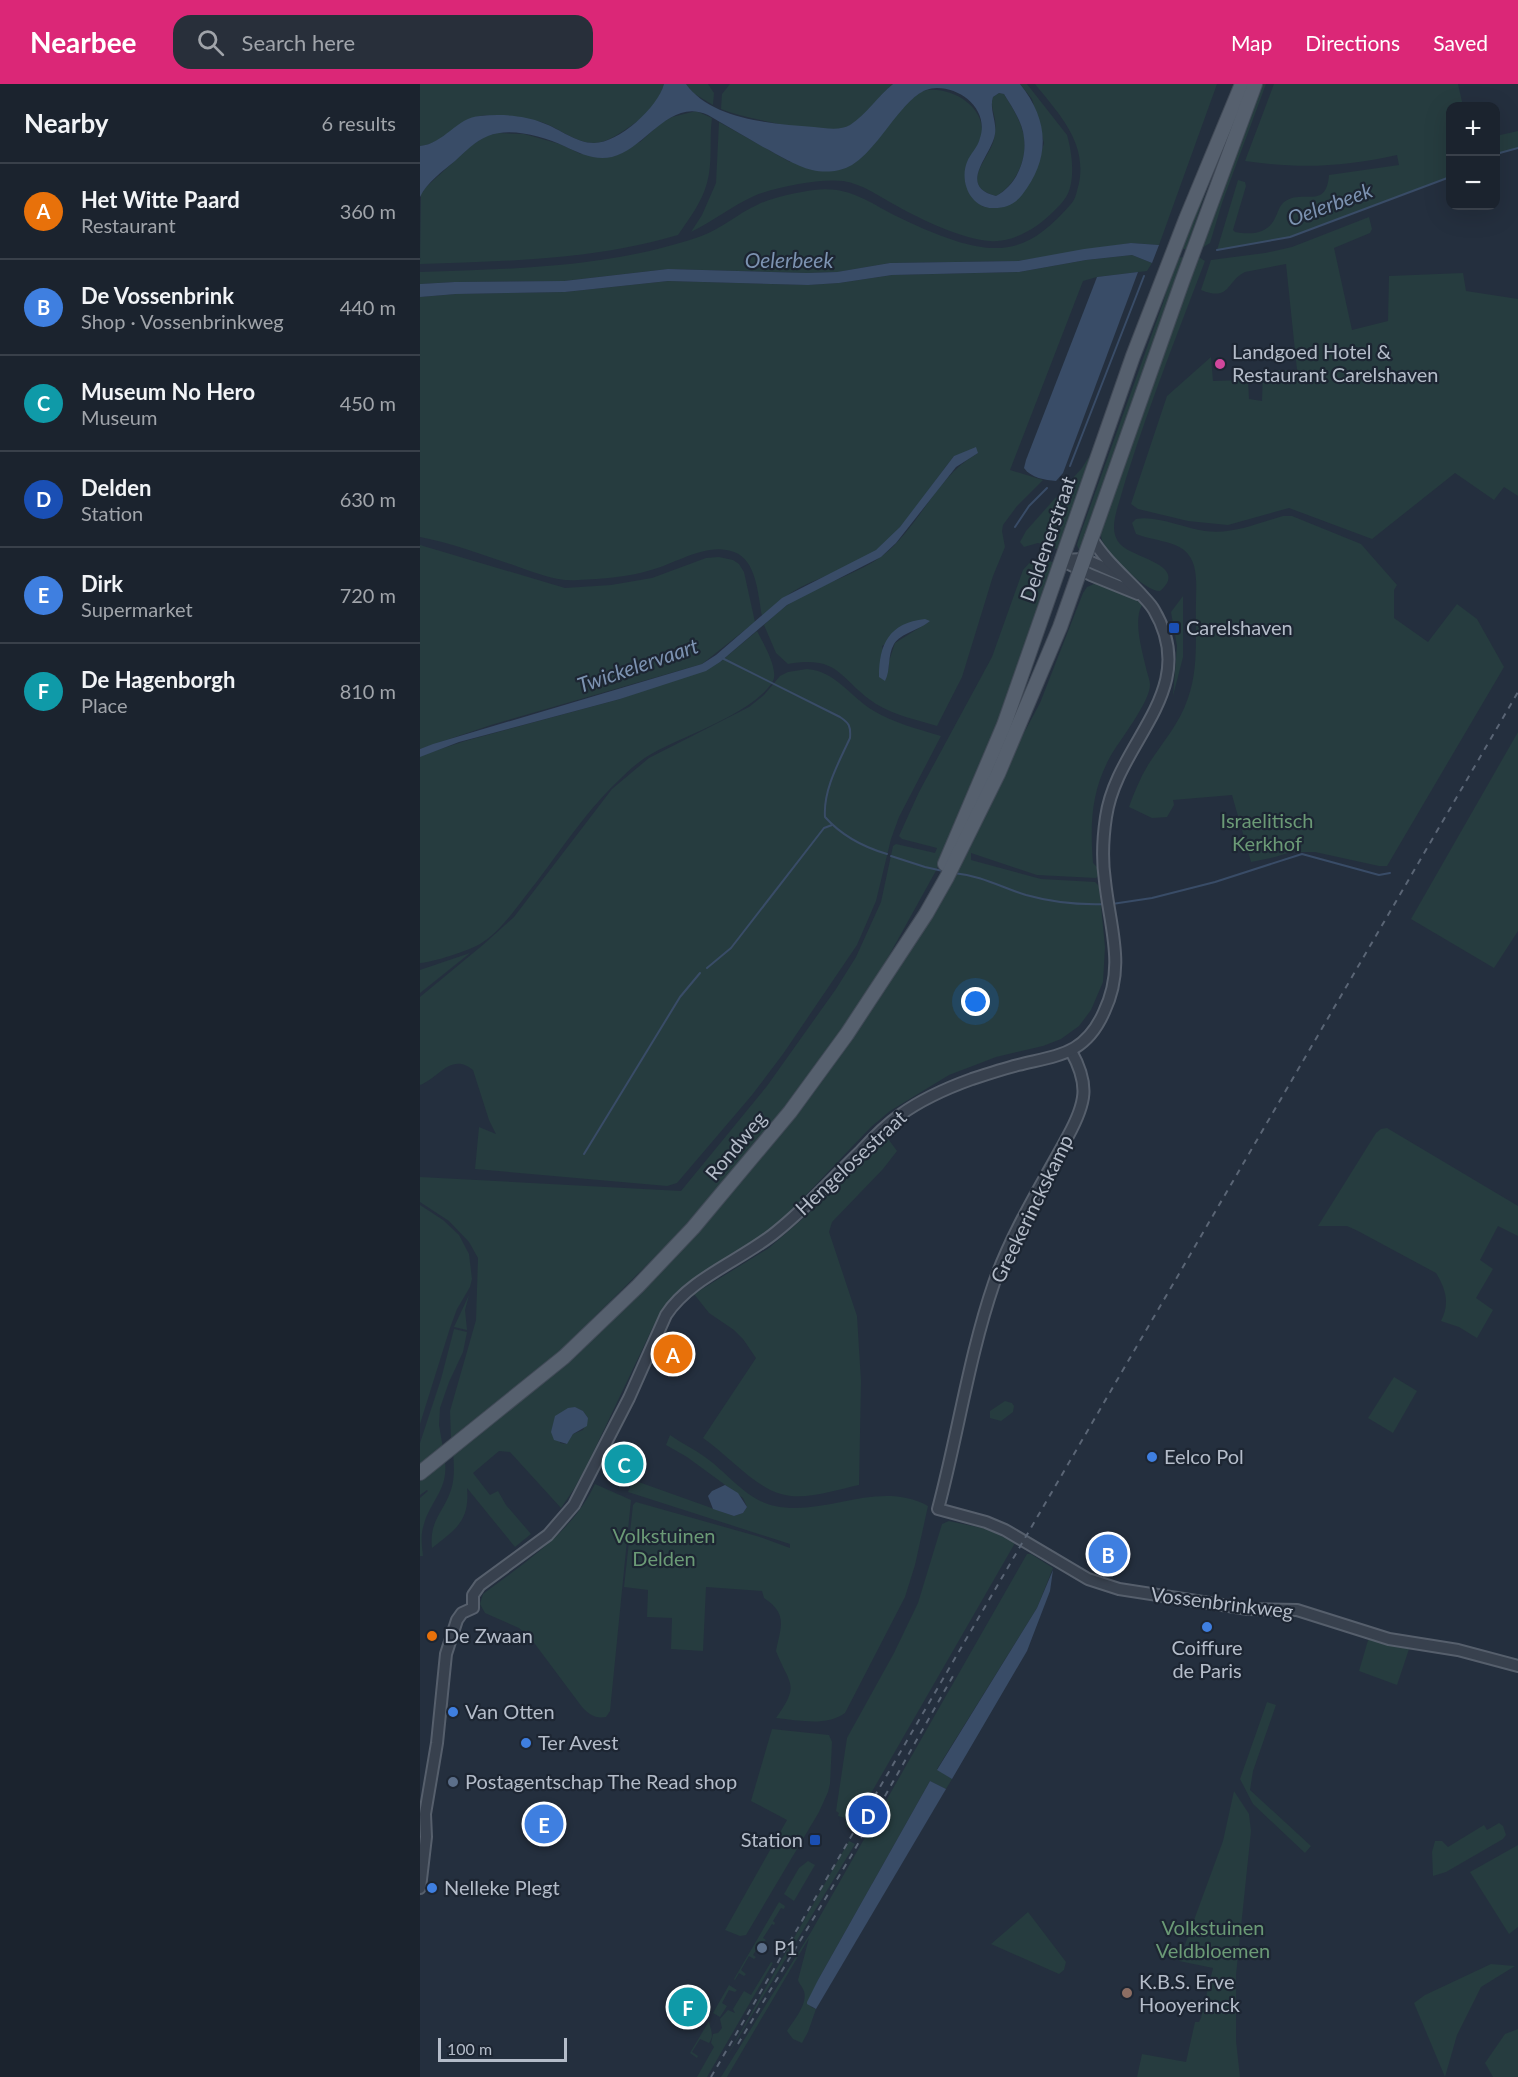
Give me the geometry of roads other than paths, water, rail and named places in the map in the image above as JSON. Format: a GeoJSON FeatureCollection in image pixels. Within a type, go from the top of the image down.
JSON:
{"type":"FeatureCollection","features":[{"type":"Feature","properties":{"kind":"main road","name":"Deldenerstraat"},"geometry":{"type":"LineString","coordinates":[[872,997],[946,860],[1005,724],[1133,356],[1242,84]]}},
{"type":"Feature","properties":{"kind":"main road","name":"Deldenerstraat"},"geometry":{"type":"LineString","coordinates":[[998,774],[1038,683],[1082,565],[1255,84]]}},
{"type":"Feature","properties":{"kind":"main road","name":"Rondweg"},"geometry":{"type":"LineString","coordinates":[[420,1473],[564,1357],[638,1286],[693,1228],[790,1112],[872,997],[926,914],[968,837],[998,774]]}},
{"type":"Feature","properties":{"kind":"street","name":"Hengelosestraat"},"geometry":{"type":"LineString","coordinates":[[420,1888],[426,1837],[425,1814],[437,1743],[446,1654],[457,1620],[462,1612],[473,1608],[473,1595],[480,1585],[548,1535],[574,1505],[624,1408],[666,1316],[689,1289],[754,1249],[779,1230],[878,1133],[909,1108],[970,1080],[1071,1051],[1088,1038],[1099,1022],[1107,1005],[1116,969],[1113,930],[1104,880],[1105,821],[1108,806],[1125,760],[1155,711],[1167,681],[1168,662],[1167,643],[1153,607],[1098,548],[1091,537]]}},
{"type":"Feature","properties":{"kind":"street"},"geometry":{"type":"LineString","coordinates":[[1061,560],[1082,565],[1141,595]]}},
{"type":"Feature","properties":{"kind":"street","name":"Hengelosestraat"},"geometry":{"type":"LineString","coordinates":[[1082,565],[1125,577]]}},
{"type":"Feature","properties":{"kind":"street","name":"Greekerinckskamp"},"geometry":{"type":"LineString","coordinates":[[938,1509],[981,1324],[994,1284],[1028,1209],[1078,1118],[1083,1101],[1083,1077],[1071,1051]]}},
{"type":"Feature","properties":{"kind":"street","name":"Vossenbrinkweg"},"geometry":{"type":"LineString","coordinates":[[938,1509],[986,1522],[1005,1530],[1088,1579],[1119,1589],[1248,1609],[1297,1610],[1389,1639],[1458,1650],[1518,1666]]}},
{"type":"Feature","properties":{"kind":"water"},"geometry":{"type":"Polygon","coordinates":[[[664,84],[686,84],[697,96],[727,113],[762,122],[837,129],[856,121],[893,84],[1020,84],[1037,111],[1043,139],[1042,153],[1031,181],[1016,201],[998,208],[979,204],[973,199],[966,186],[965,170],[980,138],[981,119],[972,103],[964,97],[947,89],[937,88],[917,95],[866,154],[852,165],[837,170],[817,171],[799,166],[708,115],[694,111],[669,118],[636,145],[606,158],[587,156],[546,139],[526,134],[497,133],[474,144],[436,177],[420,197],[420,146],[436,141],[472,117],[504,115],[528,118],[581,141],[594,143],[615,137],[626,130],[646,113],[664,84]],[[999,93],[993,97],[995,134],[977,178],[984,191],[996,196],[1009,186],[1019,172],[1024,155],[1022,127],[1004,94],[999,93]]]}},
{"type":"Feature","properties":{"kind":"water"},"geometry":{"type":"Polygon","coordinates":[[[1131,243],[1159,245],[1152,263],[1132,255],[1086,260],[1019,272],[892,275],[808,285],[668,281],[565,292],[420,297],[420,284],[564,281],[668,269],[837,272],[890,263],[1018,261],[1131,243]]]}},
{"type":"Feature","properties":{"kind":"water"},"geometry":{"type":"Polygon","coordinates":[[[1138,272],[1063,473],[1056,481],[1034,476],[1024,468],[1026,460],[1097,277],[1138,272]]]}},
{"type":"Feature","properties":{"kind":"water"},"geometry":{"type":"Polygon","coordinates":[[[976,447],[978,453],[956,467],[896,543],[881,557],[787,605],[720,662],[706,671],[620,699],[459,742],[420,757],[420,749],[433,744],[702,664],[716,655],[782,598],[876,550],[900,527],[954,456],[976,447]]]}},
{"type":"Feature","properties":{"kind":"water"},"geometry":{"type":"Polygon","coordinates":[[[925,619],[930,621],[897,640],[890,653],[885,681],[879,677],[881,655],[888,637],[903,625],[925,619]]]}},
{"type":"Feature","properties":{"kind":"water"},"geometry":{"type":"Polygon","coordinates":[[[575,1407],[583,1411],[588,1418],[587,1426],[573,1434],[567,1444],[554,1440],[551,1432],[555,1416],[568,1408],[575,1407]]]}},
{"type":"Feature","properties":{"kind":"water"},"geometry":{"type":"Polygon","coordinates":[[[725,1485],[738,1493],[747,1507],[743,1513],[734,1516],[713,1509],[708,1496],[712,1491],[725,1485]]]}},
{"type":"Feature","properties":{"kind":"water"},"geometry":{"type":"Polygon","coordinates":[[[1053,1570],[1050,1591],[1027,1651],[952,1779],[937,1770],[1037,1608],[1053,1570]]]}},
{"type":"Feature","properties":{"kind":"water"},"geometry":{"type":"Polygon","coordinates":[[[930,1781],[946,1789],[816,2009],[807,2002],[818,1980],[930,1781]]]}},
{"type":"Feature","properties":{"kind":"waterway","name":"Oelerbeek"},"geometry":{"type":"LineString","coordinates":[[1500,153],[1518,148]]}},
{"type":"Feature","properties":{"kind":"waterway","name":"Oelerbeek"},"geometry":{"type":"LineString","coordinates":[[1217,250],[1290,237],[1446,178]]}},
{"type":"Feature","properties":{"kind":"waterway"},"geometry":{"type":"LineString","coordinates":[[1070,466],[1144,276]]}},
{"type":"Feature","properties":{"kind":"waterway"},"geometry":{"type":"LineString","coordinates":[[1015,527],[1029,506],[1047,488]]}},
{"type":"Feature","properties":{"kind":"waterway"},"geometry":{"type":"LineString","coordinates":[[722,658],[840,717],[847,723],[850,728],[850,738],[829,786],[825,817],[853,840],[887,854]]}},
{"type":"Feature","properties":{"kind":"waterway"},"geometry":{"type":"LineString","coordinates":[[707,968],[731,948],[824,828],[832,825]]}},
{"type":"Feature","properties":{"kind":"waterway"},"geometry":{"type":"LineString","coordinates":[[1112,904],[1152,898],[1215,882],[1302,854],[1379,875],[1390,873]]}},
{"type":"Feature","properties":{"kind":"waterway"},"geometry":{"type":"LineString","coordinates":[[891,856],[943,871]]}},
{"type":"Feature","properties":{"kind":"waterway"},"geometry":{"type":"LineString","coordinates":[[954,873],[991,882],[1045,900],[1106,904]]}},
{"type":"Feature","properties":{"kind":"waterway"},"geometry":{"type":"LineString","coordinates":[[584,1154],[680,997],[700,973]]}},
{"type":"Feature","properties":{"kind":"railway"},"geometry":{"type":"LineString","coordinates":[[711,2077],[1518,692]]}},
{"type":"Feature","properties":{"kind":"railway"},"geometry":{"type":"LineString","coordinates":[[738,2044],[851,1856],[953,1676]]}},
{"type":"Feature","properties":{"kind":"place","name":"Landgoed Hotel & Restaurant Carelshaven"},"geometry":{"type":"Point","coordinates":[1220,364]}},
{"type":"Feature","properties":{"kind":"place","name":"Carelshaven"},"geometry":{"type":"Point","coordinates":[1174,628]}},
{"type":"Feature","properties":{"kind":"place","name":"Het Witte Paard"},"geometry":{"type":"Point","coordinates":[673,1354]}},
{"type":"Feature","properties":{"kind":"place","name":"Eelco Pol"},"geometry":{"type":"Point","coordinates":[1152,1457]}},
{"type":"Feature","properties":{"kind":"place","name":"Museum No Hero"},"geometry":{"type":"Point","coordinates":[624,1464]}},
{"type":"Feature","properties":{"kind":"place","name":"De Vossenbrink"},"geometry":{"type":"Point","coordinates":[1108,1554]}},
{"type":"Feature","properties":{"kind":"place","name":"Coiffure de Paris"},"geometry":{"type":"Point","coordinates":[1207,1627]}},
{"type":"Feature","properties":{"kind":"place","name":"De Zwaan"},"geometry":{"type":"Point","coordinates":[432,1636]}},
{"type":"Feature","properties":{"kind":"place","name":"Van Otten"},"geometry":{"type":"Point","coordinates":[453,1712]}},
{"type":"Feature","properties":{"kind":"place","name":"Ter Avest"},"geometry":{"type":"Point","coordinates":[526,1743]}},
{"type":"Feature","properties":{"kind":"place","name":"Postagentschap The Read shop"},"geometry":{"type":"Point","coordinates":[453,1782]}},
{"type":"Feature","properties":{"kind":"place","name":"Delden"},"geometry":{"type":"Point","coordinates":[868,1815]}},
{"type":"Feature","properties":{"kind":"place","name":"Dirk"},"geometry":{"type":"Point","coordinates":[544,1824]}},
{"type":"Feature","properties":{"kind":"place","name":"Station"},"geometry":{"type":"Point","coordinates":[815,1840]}},
{"type":"Feature","properties":{"kind":"place","name":"Nelleke Plegt"},"geometry":{"type":"Point","coordinates":[432,1888]}},
{"type":"Feature","properties":{"kind":"place","name":"P1"},"geometry":{"type":"Point","coordinates":[762,1948]}},
{"type":"Feature","properties":{"kind":"place","name":"K.B.S. Erve Hooyerinck"},"geometry":{"type":"Point","coordinates":[1127,1993]}},
{"type":"Feature","properties":{"kind":"place","name":"De Hagenborgh"},"geometry":{"type":"Point","coordinates":[688,2007]}},
{"type":"Feature","properties":{"kind":"water label","name":"Twickelervaart"},"geometry":{"type":"Point","coordinates":[638,666]}},
{"type":"Feature","properties":{"kind":"park label","name":"Israelitisch Kerkhof"},"geometry":{"type":"Point","coordinates":[1267,832]}},
{"type":"Feature","properties":{"kind":"park label","name":"Volkstuinen Delden"},"geometry":{"type":"Point","coordinates":[664,1548]}},
{"type":"Feature","properties":{"kind":"park label","name":"Volkstuinen Veldbloemen"},"geometry":{"type":"Point","coordinates":[1213,1940]}}]}
